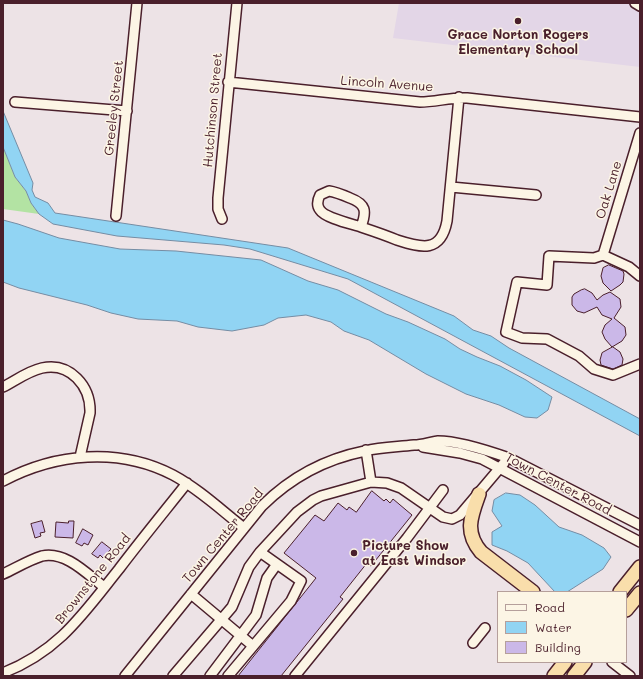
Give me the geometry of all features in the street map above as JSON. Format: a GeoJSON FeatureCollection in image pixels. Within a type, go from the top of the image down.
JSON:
{"type":"FeatureCollection","features":[{"type":"Feature","properties":{"kind":"highway"},"geometry":{"type":"LineString","coordinates":[[479,494],[472,513],[470,525],[471,539],[481,552],[532,591]]}},
{"type":"Feature","properties":{"kind":"highway"},"geometry":{"type":"LineString","coordinates":[[624,587],[640,567]]}},
{"type":"Feature","properties":{"kind":"highway"},"geometry":{"type":"LineString","coordinates":[[554,676],[564,663]]}},
{"type":"Feature","properties":{"kind":"highway"},"geometry":{"type":"LineString","coordinates":[[574,676],[584,663]]}},
{"type":"Feature","properties":{"kind":"street","name":"Greeley Street"},"geometry":{"type":"LineString","coordinates":[[116,216],[137,3]]}},
{"type":"Feature","properties":{"kind":"street","name":"Hutchinson Street"},"geometry":{"type":"LineString","coordinates":[[222,219],[218,209],[218,198],[228,82],[237,3]]}},
{"type":"Feature","properties":{"kind":"street"},"geometry":{"type":"LineString","coordinates":[[635,3],[640,6]]}},
{"type":"Feature","properties":{"kind":"street","name":"Lincoln Avenue"},"geometry":{"type":"LineString","coordinates":[[228,82],[420,102],[434,102],[459,97],[640,117]]}},
{"type":"Feature","properties":{"kind":"street"},"geometry":{"type":"LineString","coordinates":[[361,227],[365,215],[364,209],[360,202],[336,192],[329,191],[320,194],[318,207],[323,213],[361,227],[416,246],[427,246],[440,240],[446,228],[459,97]]}},
{"type":"Feature","properties":{"kind":"street"},"geometry":{"type":"LineString","coordinates":[[15,102],[126,112]]}},
{"type":"Feature","properties":{"kind":"street","name":"Oak Lane"},"geometry":{"type":"LineString","coordinates":[[603,256],[640,133]]}},
{"type":"Feature","properties":{"kind":"street"},"geometry":{"type":"LineString","coordinates":[[451,187],[536,196]]}},
{"type":"Feature","properties":{"kind":"street"},"geometry":{"type":"LineString","coordinates":[[640,276],[628,267],[603,256],[594,258],[549,256],[547,285],[517,282],[506,332],[522,338],[547,339],[579,356],[594,369],[613,375],[640,364]]}},
{"type":"Feature","properties":{"kind":"street"},"geometry":{"type":"LineString","coordinates":[[3,387],[35,370],[43,368],[61,369],[69,372],[77,378],[86,390],[90,406],[90,413],[80,457]]}},
{"type":"Feature","properties":{"kind":"street","name":"Town Center Road"},"geometry":{"type":"LineString","coordinates":[[125,676],[259,510],[274,495],[299,476],[328,461],[366,450],[438,441],[488,450],[509,458],[640,525]]}},
{"type":"Feature","properties":{"kind":"street","name":"Town Center Road"},"geometry":{"type":"LineString","coordinates":[[415,445],[482,459],[640,542]]}},
{"type":"Feature","properties":{"kind":"street"},"geometry":{"type":"LineString","coordinates":[[366,450],[371,482]]}},
{"type":"Feature","properties":{"kind":"street"},"geometry":{"type":"LineString","coordinates":[[3,481],[26,470],[50,462],[80,457],[108,457],[135,461],[160,469],[187,483],[244,528]]}},
{"type":"Feature","properties":{"kind":"street"},"geometry":{"type":"LineString","coordinates":[[173,676],[232,607],[249,567],[260,552],[292,518],[312,500],[330,492],[371,482],[387,483],[401,488],[443,517],[452,519],[460,515],[509,458]]}},
{"type":"Feature","properties":{"kind":"street","name":"Brownstone Road"},"geometry":{"type":"LineString","coordinates":[[3,673],[31,660],[61,638],[187,483]]}},
{"type":"Feature","properties":{"kind":"street"},"geometry":{"type":"LineString","coordinates":[[295,676],[430,509],[443,490]]}},
{"type":"Feature","properties":{"kind":"street"},"geometry":{"type":"LineString","coordinates":[[228,676],[291,601],[301,580],[260,552]]}},
{"type":"Feature","properties":{"kind":"street"},"geometry":{"type":"LineString","coordinates":[[3,574],[32,560],[50,555],[66,559],[104,587]]}},
{"type":"Feature","properties":{"kind":"street"},"geometry":{"type":"LineString","coordinates":[[210,676],[256,615],[267,578],[277,564]]}},
{"type":"Feature","properties":{"kind":"street"},"geometry":{"type":"LineString","coordinates":[[191,594],[253,646]]}},
{"type":"Feature","properties":{"kind":"street"},"geometry":{"type":"LineString","coordinates":[[473,643],[485,628]]}},
{"type":"Feature","properties":{"kind":"street"},"geometry":{"type":"LineString","coordinates":[[613,663],[630,676]]}},
{"type":"Feature","properties":{"kind":"shaded area","name":"Grace Norton Rogers Elementary School"},"geometry":{"type":"Polygon","coordinates":[[[399,3],[640,3],[640,67],[393,38],[399,3]]]}},
{"type":"Feature","properties":{"kind":"green space"},"geometry":{"type":"Polygon","coordinates":[[[3,147],[15,177],[26,191],[31,203],[39,214],[3,209],[3,147]]]}},
{"type":"Feature","properties":{"kind":"water"},"geometry":{"type":"Polygon","coordinates":[[[3,111],[33,183],[32,190],[35,197],[48,203],[55,213],[288,248],[454,316],[473,330],[491,336],[509,348],[640,419],[640,436],[348,279],[250,249],[224,245],[117,236],[53,224],[39,214],[31,203],[26,191],[15,177],[3,147],[3,111]]]}},
{"type":"Feature","properties":{"kind":"water"},"geometry":{"type":"Polygon","coordinates":[[[3,220],[59,238],[120,249],[176,251],[261,260],[308,281],[338,290],[386,314],[408,322],[445,339],[460,349],[477,357],[500,366],[526,380],[552,397],[548,410],[537,418],[525,417],[499,405],[466,394],[426,374],[369,340],[344,331],[331,322],[306,315],[278,318],[264,325],[232,331],[198,327],[177,321],[138,319],[19,288],[3,282],[3,220]]]}},
{"type":"Feature","properties":{"kind":"water"},"geometry":{"type":"Polygon","coordinates":[[[506,493],[520,495],[535,505],[559,527],[582,535],[604,548],[611,557],[603,569],[569,591],[554,591],[528,563],[507,551],[492,545],[492,532],[502,526],[492,511],[494,500],[506,493]]]}},
{"type":"Feature","properties":{"kind":"building"},"geometry":{"type":"Polygon","coordinates":[[[609,265],[623,271],[624,274],[623,282],[611,291],[603,283],[601,276],[603,268],[609,265]]]}},
{"type":"Feature","properties":{"kind":"building"},"geometry":{"type":"Polygon","coordinates":[[[585,289],[592,293],[597,300],[610,292],[620,299],[621,307],[614,318],[625,327],[626,335],[622,341],[612,347],[605,339],[602,332],[605,325],[612,319],[602,315],[597,307],[584,313],[577,311],[572,305],[572,297],[574,294],[585,289]]]}},
{"type":"Feature","properties":{"kind":"building"},"geometry":{"type":"Polygon","coordinates":[[[613,347],[620,352],[623,359],[622,365],[613,369],[601,365],[600,360],[602,353],[613,347]]]}},
{"type":"Feature","properties":{"kind":"building"},"geometry":{"type":"Polygon","coordinates":[[[372,491],[384,501],[386,499],[390,503],[393,499],[412,515],[371,566],[367,563],[340,597],[343,599],[281,676],[238,676],[316,578],[284,553],[315,515],[324,521],[338,503],[347,510],[349,507],[356,512],[372,491]]]}},
{"type":"Feature","properties":{"kind":"building"},"geometry":{"type":"Polygon","coordinates":[[[42,521],[45,532],[40,533],[41,536],[35,538],[31,524],[42,521]]]}},
{"type":"Feature","properties":{"kind":"building"},"geometry":{"type":"Polygon","coordinates":[[[69,521],[74,521],[73,538],[55,537],[56,522],[68,523],[69,521]]]}},
{"type":"Feature","properties":{"kind":"building"},"geometry":{"type":"Polygon","coordinates":[[[83,529],[93,535],[88,545],[84,543],[82,546],[76,543],[83,529]]]}},
{"type":"Feature","properties":{"kind":"building"},"geometry":{"type":"Polygon","coordinates":[[[102,542],[111,549],[103,558],[100,555],[98,558],[92,554],[102,542]]]}},
{"type":"Feature","properties":{"kind":"place","name":"Grace Norton Rogers Elementary School"},"geometry":{"type":"Point","coordinates":[518,21]}},
{"type":"Feature","properties":{"kind":"place","name":"Picture Show at East Windsor"},"geometry":{"type":"Point","coordinates":[354,553]}}]}
